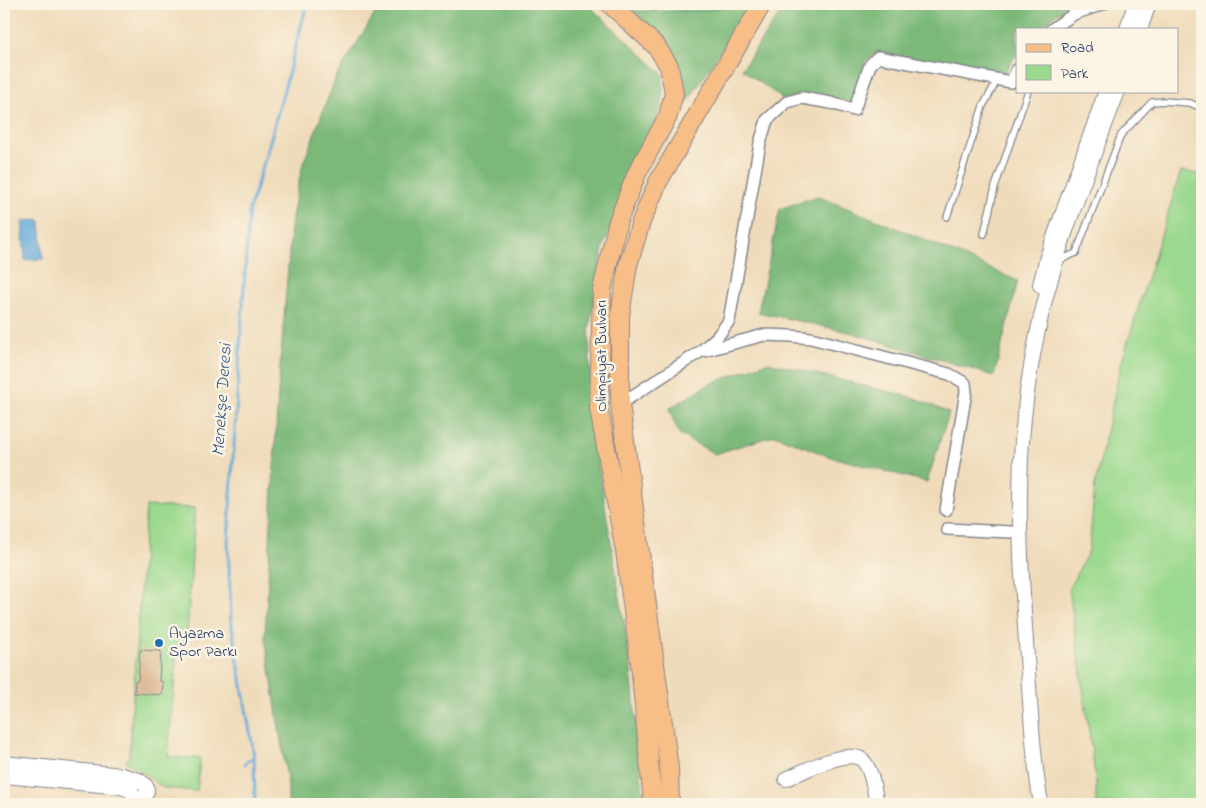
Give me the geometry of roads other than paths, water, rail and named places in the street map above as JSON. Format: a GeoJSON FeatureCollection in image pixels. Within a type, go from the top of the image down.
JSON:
{"type":"FeatureCollection","features":[{"type":"Feature","properties":{"kind":"main road","name":"Olimpiyat Bulvarı"},"geometry":{"type":"LineString","coordinates":[[610,4],[656,46],[669,66],[674,93],[668,116],[636,173],[618,221],[602,290],[599,409],[625,551],[638,645],[653,804]]}},
{"type":"Feature","properties":{"kind":"main road","name":"Olimpiyat Bulvarı"},"geometry":{"type":"LineString","coordinates":[[670,804],[669,768],[620,404],[620,315],[628,265],[641,222],[658,182],[762,4]]}},
{"type":"Feature","properties":{"kind":"main road"},"geometry":{"type":"LineString","coordinates":[[669,768],[678,804]]}},
{"type":"Feature","properties":{"kind":"street"},"geometry":{"type":"LineString","coordinates":[[1053,28],[1074,14],[1103,4]]}},
{"type":"Feature","properties":{"kind":"street"},"geometry":{"type":"LineString","coordinates":[[1127,28],[1135,4]]}},
{"type":"Feature","properties":{"kind":"street"},"geometry":{"type":"LineString","coordinates":[[1140,28],[1149,4]]}},
{"type":"Feature","properties":{"kind":"street"},"geometry":{"type":"LineString","coordinates":[[620,404],[700,352],[717,337],[729,321],[760,143],[767,120],[787,102],[802,98],[831,103],[854,110],[870,65],[878,57],[1011,82],[1016,72]]}},
{"type":"Feature","properties":{"kind":"street"},"geometry":{"type":"LineString","coordinates":[[1031,804],[1024,743],[1011,532],[1011,466],[1014,430],[1024,359],[1047,257],[1106,92]]}},
{"type":"Feature","properties":{"kind":"street"},"geometry":{"type":"LineString","coordinates":[[1041,804],[1037,782],[1028,672],[1021,556],[1020,495],[1022,436],[1037,334],[1056,261],[1118,92]]}},
{"type":"Feature","properties":{"kind":"street"},"geometry":{"type":"LineString","coordinates":[[700,352],[764,336],[811,338],[958,378],[965,383],[965,399],[946,510]]}},
{"type":"Feature","properties":{"kind":"street"},"geometry":{"type":"LineString","coordinates":[[947,529],[1011,532]]}},
{"type":"Feature","properties":{"kind":"street"},"geometry":{"type":"LineString","coordinates":[[786,779],[842,757],[859,757],[865,762],[871,776],[877,804]]}},
{"type":"Feature","properties":{"kind":"street"},"geometry":{"type":"LineString","coordinates":[[4,763],[122,775],[138,792]]}},
{"type":"Feature","properties":{"kind":"street"},"geometry":{"type":"LineString","coordinates":[[4,776],[122,787],[152,797],[152,804]]}},
{"type":"Feature","properties":{"kind":"lane"},"geometry":{"type":"LineString","coordinates":[[947,217],[983,106],[998,79]]}},
{"type":"Feature","properties":{"kind":"lane"},"geometry":{"type":"LineString","coordinates":[[984,234],[995,187],[1028,92]]}},
{"type":"Feature","properties":{"kind":"lane"},"geometry":{"type":"LineString","coordinates":[[1056,261],[1076,253],[1121,135],[1152,102],[1190,103],[1202,108]]}},
{"type":"Feature","properties":{"kind":"water"},"geometry":{"type":"Polygon","coordinates":[[[40,220],[43,259],[25,260],[22,221],[40,220]]]}},
{"type":"Feature","properties":{"kind":"waterway","name":"Menekşe Deresi"},"geometry":{"type":"LineString","coordinates":[[255,804],[254,755],[231,621],[228,542],[249,210],[268,149],[307,4]]}},
{"type":"Feature","properties":{"kind":"waterway"},"geometry":{"type":"LineString","coordinates":[[245,764],[254,756]]}},
{"type":"Feature","properties":{"kind":"place","name":"Ayazma Spor Parkı"},"geometry":{"type":"Point","coordinates":[159,643]}}]}
